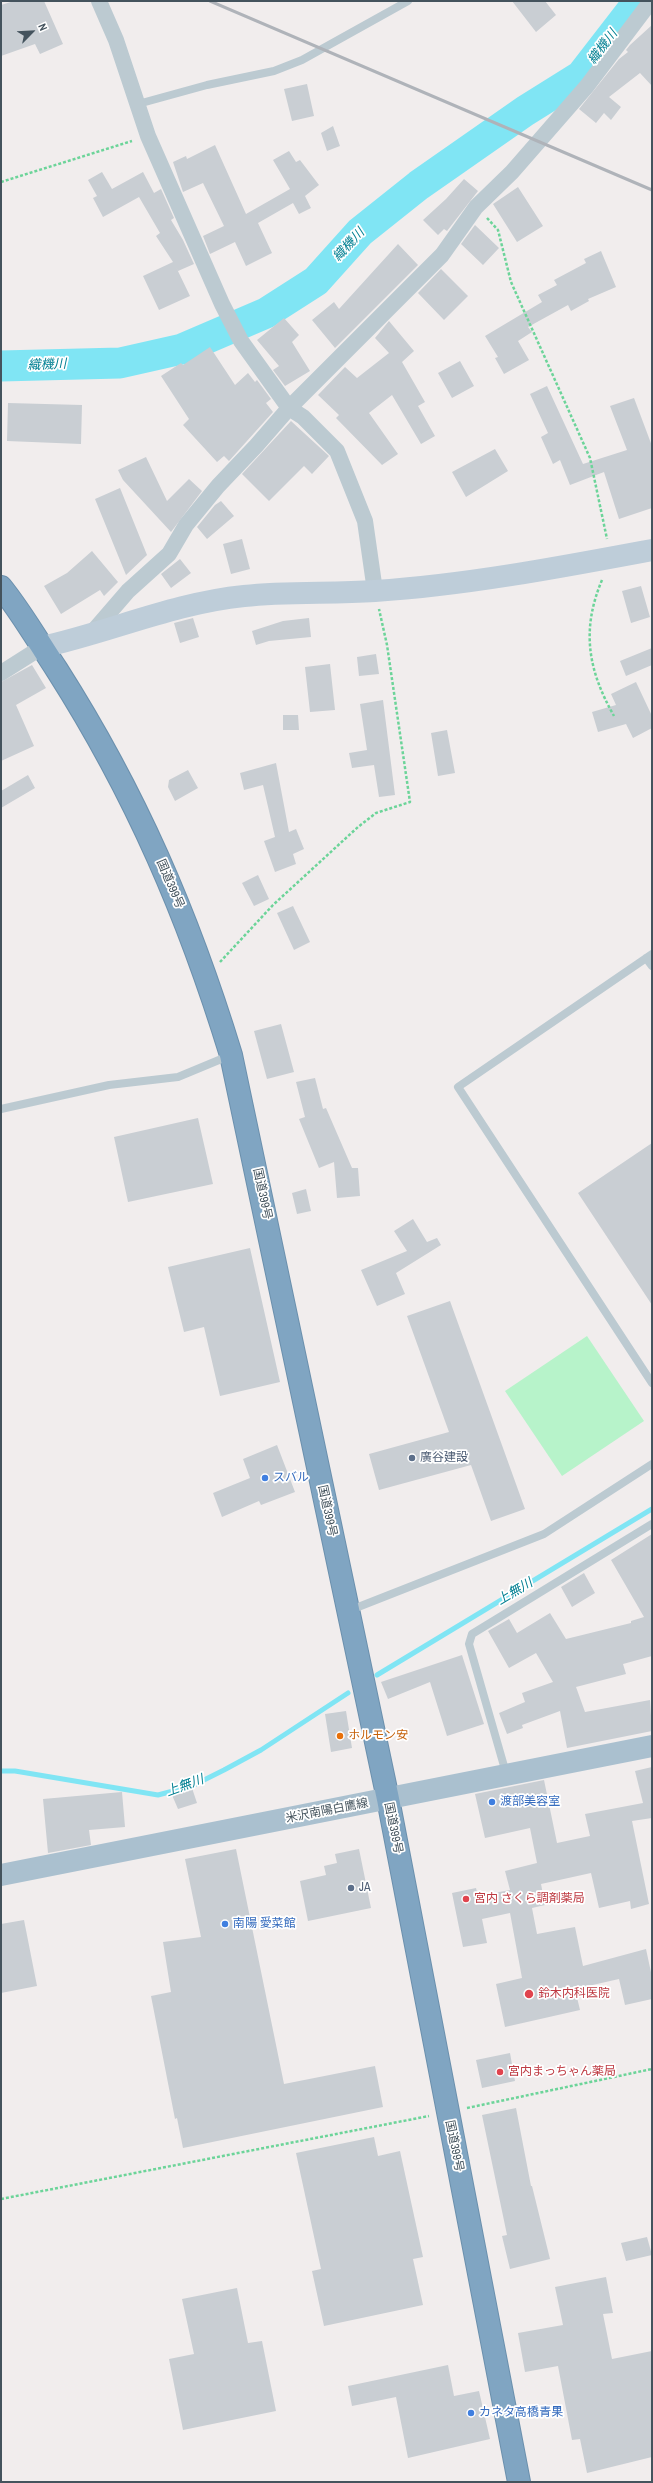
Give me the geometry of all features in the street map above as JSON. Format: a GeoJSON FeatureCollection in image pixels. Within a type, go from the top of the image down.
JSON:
{"type":"FeatureCollection","features":[{"type":"Feature","properties":{"kind":"highway","name":"国道399号"},"geometry":{"type":"LineString","coordinates":[[1,587],[95,729],[136,808],[174,890],[207,976],[232,1055],[347,1611],[388,1799],[519,2482]]}},
{"type":"Feature","properties":{"kind":"main road","name":"米沢南陽白鷹線"},"geometry":{"type":"LineString","coordinates":[[1,1875],[507,1776],[652,1746]]}},
{"type":"Feature","properties":{"kind":"street"},"geometry":{"type":"LineString","coordinates":[[98,1],[116,40],[148,136],[222,304],[240,341],[289,408],[303,417],[337,450],[365,521],[375,591]]}},
{"type":"Feature","properties":{"kind":"street"},"geometry":{"type":"LineString","coordinates":[[89,636],[128,591],[169,554],[186,525],[218,486],[289,408],[442,255],[476,207],[512,172],[587,86],[651,1]]}},
{"type":"Feature","properties":{"kind":"street"},"geometry":{"type":"LineString","coordinates":[[1,673],[42,647],[89,636],[148,615],[244,596],[375,591],[507,575],[652,550]]}},
{"type":"Feature","properties":{"kind":"lane"},"geometry":{"type":"LineString","coordinates":[[138,104],[207,84],[274,71],[302,60],[408,1]]}},
{"type":"Feature","properties":{"kind":"lane"},"geometry":{"type":"LineString","coordinates":[[652,966],[649,956],[458,1087],[652,1383]]}},
{"type":"Feature","properties":{"kind":"lane"},"geometry":{"type":"LineString","coordinates":[[1,1109],[110,1085],[178,1077],[232,1055]]}},
{"type":"Feature","properties":{"kind":"lane"},"geometry":{"type":"LineString","coordinates":[[347,1611],[544,1534],[652,1464]]}},
{"type":"Feature","properties":{"kind":"lane"},"geometry":{"type":"LineString","coordinates":[[507,1776],[469,1644],[472,1634],[652,1524]]}},
{"type":"Feature","properties":{"kind":"path"},"geometry":{"type":"LineString","coordinates":[[1,182],[148,136]]}},
{"type":"Feature","properties":{"kind":"path"},"geometry":{"type":"LineString","coordinates":[[476,207],[498,230],[511,282],[590,458],[611,558],[592,604],[590,628],[592,666],[600,689],[614,716]]}},
{"type":"Feature","properties":{"kind":"path"},"geometry":{"type":"LineString","coordinates":[[207,976],[273,905],[358,827],[376,813],[410,802],[387,645],[375,591]]}},
{"type":"Feature","properties":{"kind":"path"},"geometry":{"type":"LineString","coordinates":[[1,2199],[447,2112],[652,2069]]}},
{"type":"Feature","properties":{"kind":"green space"},"geometry":{"type":"Polygon","coordinates":[[[587,1336],[644,1421],[562,1476],[505,1391],[587,1336]]]}},
{"type":"Feature","properties":{"kind":"building"},"geometry":{"type":"Polygon","coordinates":[[[14,1],[44,1],[63,44],[40,54],[35,44],[1,56],[1,5],[14,1]]]}},
{"type":"Feature","properties":{"kind":"building"},"geometry":{"type":"Polygon","coordinates":[[[512,1],[545,1],[556,15],[536,32],[512,1]]]}},
{"type":"Feature","properties":{"kind":"building"},"geometry":{"type":"Polygon","coordinates":[[[652,25],[652,86],[640,73],[609,97],[621,107],[611,120],[604,113],[596,123],[579,109],[619,59],[628,52],[626,50],[630,45],[652,25]]]}},
{"type":"Feature","properties":{"kind":"building"},"geometry":{"type":"Polygon","coordinates":[[[307,84],[314,116],[292,121],[284,89],[307,84]]]}},
{"type":"Feature","properties":{"kind":"building"},"geometry":{"type":"Polygon","coordinates":[[[333,126],[340,146],[327,151],[321,133],[333,126]]]}},
{"type":"Feature","properties":{"kind":"building"},"geometry":{"type":"Polygon","coordinates":[[[215,145],[246,214],[290,189],[273,160],[289,151],[296,162],[300,160],[319,185],[305,196],[311,208],[299,214],[293,203],[258,223],[272,253],[246,266],[235,242],[210,254],[203,236],[224,226],[203,183],[183,192],[173,162],[186,156],[187,159],[215,145]]]}},
{"type":"Feature","properties":{"kind":"building"},"geometry":{"type":"Polygon","coordinates":[[[102,172],[112,189],[143,172],[154,193],[161,189],[174,218],[171,220],[183,240],[194,264],[178,271],[176,267],[190,296],[159,310],[143,276],[173,262],[156,236],[160,233],[139,197],[103,217],[93,198],[97,196],[88,180],[102,172]]]}},
{"type":"Feature","properties":{"kind":"building"},"geometry":{"type":"Polygon","coordinates":[[[464,179],[478,191],[447,231],[444,229],[438,235],[423,220],[446,199],[464,179]]]}},
{"type":"Feature","properties":{"kind":"building"},"geometry":{"type":"Polygon","coordinates":[[[518,187],[543,226],[517,242],[493,204],[518,187]]]}},
{"type":"Feature","properties":{"kind":"building"},"geometry":{"type":"Polygon","coordinates":[[[475,225],[499,248],[483,265],[461,244],[475,225]]]}},
{"type":"Feature","properties":{"kind":"building"},"geometry":{"type":"Polygon","coordinates":[[[398,244],[418,265],[335,348],[312,320],[334,302],[339,309],[398,244]]]}},
{"type":"Feature","properties":{"kind":"building"},"geometry":{"type":"Polygon","coordinates":[[[601,251],[616,287],[588,299],[589,301],[571,311],[568,305],[528,327],[532,332],[518,341],[529,360],[504,374],[495,358],[498,357],[485,336],[542,302],[538,295],[557,285],[554,280],[586,263],[584,259],[601,251]]]}},
{"type":"Feature","properties":{"kind":"building"},"geometry":{"type":"Polygon","coordinates":[[[441,269],[468,296],[444,320],[418,293],[441,269]]]}},
{"type":"Feature","properties":{"kind":"building"},"geometry":{"type":"Polygon","coordinates":[[[284,318],[299,335],[292,342],[310,371],[285,386],[273,370],[279,366],[257,340],[284,318]]]}},
{"type":"Feature","properties":{"kind":"building"},"geometry":{"type":"Polygon","coordinates":[[[389,321],[414,351],[402,362],[425,402],[418,406],[435,436],[421,444],[392,395],[369,413],[398,454],[382,465],[336,418],[339,415],[318,395],[345,367],[357,378],[389,353],[375,338],[389,321]]]}},
{"type":"Feature","properties":{"kind":"building"},"geometry":{"type":"Polygon","coordinates":[[[210,347],[235,385],[248,373],[255,382],[257,380],[271,399],[266,403],[273,412],[229,461],[224,456],[217,462],[183,425],[189,419],[161,376],[181,363],[183,365],[210,347]]]}},
{"type":"Feature","properties":{"kind":"building"},"geometry":{"type":"Polygon","coordinates":[[[460,361],[474,386],[452,398],[438,373],[460,361]]]}},
{"type":"Feature","properties":{"kind":"building"},"geometry":{"type":"Polygon","coordinates":[[[547,386],[583,464],[627,450],[610,406],[634,398],[652,446],[652,508],[619,519],[604,472],[570,485],[560,460],[553,464],[541,437],[548,433],[530,394],[547,386]]]}},
{"type":"Feature","properties":{"kind":"building"},"geometry":{"type":"Polygon","coordinates":[[[8,403],[82,405],[81,444],[7,441],[8,403]]]}},
{"type":"Feature","properties":{"kind":"building"},"geometry":{"type":"Polygon","coordinates":[[[291,421],[329,456],[312,474],[304,466],[269,501],[242,474],[291,421]]]}},
{"type":"Feature","properties":{"kind":"building"},"geometry":{"type":"Polygon","coordinates":[[[495,449],[508,471],[466,497],[452,472],[495,449]]]}},
{"type":"Feature","properties":{"kind":"building"},"geometry":{"type":"Polygon","coordinates":[[[146,457],[167,501],[189,479],[202,491],[171,532],[123,480],[118,470],[146,457]]]}},
{"type":"Feature","properties":{"kind":"building"},"geometry":{"type":"Polygon","coordinates":[[[120,488],[147,555],[126,575],[95,499],[120,488]]]}},
{"type":"Feature","properties":{"kind":"building"},"geometry":{"type":"Polygon","coordinates":[[[221,501],[234,516],[207,539],[197,527],[215,505],[221,501]]]}},
{"type":"Feature","properties":{"kind":"building"},"geometry":{"type":"Polygon","coordinates":[[[242,539],[250,569],[231,574],[223,544],[242,539]]]}},
{"type":"Feature","properties":{"kind":"building"},"geometry":{"type":"Polygon","coordinates":[[[92,551],[118,582],[104,596],[100,590],[61,614],[44,586],[67,573],[92,551]]]}},
{"type":"Feature","properties":{"kind":"building"},"geometry":{"type":"Polygon","coordinates":[[[180,559],[191,573],[171,588],[161,574],[180,559]]]}},
{"type":"Feature","properties":{"kind":"building"},"geometry":{"type":"Polygon","coordinates":[[[641,586],[650,617],[631,623],[622,591],[641,586]]]}},
{"type":"Feature","properties":{"kind":"building"},"geometry":{"type":"Polygon","coordinates":[[[193,618],[199,637],[180,643],[174,623],[193,618]]]}},
{"type":"Feature","properties":{"kind":"building"},"geometry":{"type":"Polygon","coordinates":[[[309,618],[311,637],[269,641],[256,645],[252,631],[283,621],[309,618]]]}},
{"type":"Feature","properties":{"kind":"building"},"geometry":{"type":"Polygon","coordinates":[[[652,648],[652,665],[626,676],[620,661],[652,648]]]}},
{"type":"Feature","properties":{"kind":"building"},"geometry":{"type":"Polygon","coordinates":[[[376,654],[379,674],[359,676],[357,657],[376,654]]]}},
{"type":"Feature","properties":{"kind":"building"},"geometry":{"type":"Polygon","coordinates":[[[330,664],[335,710],[310,712],[305,667],[330,664]]]}},
{"type":"Feature","properties":{"kind":"building"},"geometry":{"type":"Polygon","coordinates":[[[32,665],[46,688],[16,705],[34,746],[1,761],[1,682],[32,665]]]}},
{"type":"Feature","properties":{"kind":"building"},"geometry":{"type":"Polygon","coordinates":[[[636,682],[652,716],[652,728],[633,738],[626,724],[598,732],[592,712],[616,705],[611,694],[636,682]]]}},
{"type":"Feature","properties":{"kind":"building"},"geometry":{"type":"Polygon","coordinates":[[[383,700],[395,795],[379,797],[374,765],[352,768],[349,753],[367,750],[360,704],[383,700]]]}},
{"type":"Feature","properties":{"kind":"building"},"geometry":{"type":"Polygon","coordinates":[[[283,715],[298,715],[299,730],[283,730],[283,715]]]}},
{"type":"Feature","properties":{"kind":"building"},"geometry":{"type":"Polygon","coordinates":[[[447,730],[455,773],[438,776],[431,733],[447,730]]]}},
{"type":"Feature","properties":{"kind":"building"},"geometry":{"type":"Polygon","coordinates":[[[276,763],[289,832],[296,829],[304,849],[293,854],[296,864],[275,872],[264,841],[275,837],[263,785],[244,790],[240,773],[276,763]]]}},
{"type":"Feature","properties":{"kind":"building"},"geometry":{"type":"Polygon","coordinates":[[[188,770],[198,788],[175,801],[168,787],[169,780],[188,770]]]}},
{"type":"Feature","properties":{"kind":"building"},"geometry":{"type":"Polygon","coordinates":[[[28,775],[35,788],[1,808],[1,791],[28,775]]]}},
{"type":"Feature","properties":{"kind":"building"},"geometry":{"type":"Polygon","coordinates":[[[258,875],[269,899],[254,906],[242,883],[258,875]]]}},
{"type":"Feature","properties":{"kind":"building"},"geometry":{"type":"Polygon","coordinates":[[[293,906],[310,942],[294,950],[277,913],[293,906]]]}},
{"type":"Feature","properties":{"kind":"building"},"geometry":{"type":"Polygon","coordinates":[[[281,1024],[294,1072],[267,1079],[254,1031],[281,1024]]]}},
{"type":"Feature","properties":{"kind":"building"},"geometry":{"type":"Polygon","coordinates":[[[315,1078],[323,1109],[326,1108],[352,1168],[358,1168],[360,1196],[337,1198],[334,1162],[319,1168],[299,1119],[305,1117],[296,1082],[315,1078]]]}},
{"type":"Feature","properties":{"kind":"building"},"geometry":{"type":"Polygon","coordinates":[[[198,1118],[213,1184],[128,1202],[114,1137],[198,1118]]]}},
{"type":"Feature","properties":{"kind":"building"},"geometry":{"type":"Polygon","coordinates":[[[652,1143],[652,1305],[578,1193],[652,1143]]]}},
{"type":"Feature","properties":{"kind":"building"},"geometry":{"type":"Polygon","coordinates":[[[306,1189],[311,1211],[297,1214],[292,1193],[306,1189]]]}},
{"type":"Feature","properties":{"kind":"building"},"geometry":{"type":"Polygon","coordinates":[[[413,1219],[427,1242],[437,1238],[441,1245],[396,1273],[405,1294],[377,1306],[361,1270],[407,1251],[394,1231],[413,1219]]]}},
{"type":"Feature","properties":{"kind":"building"},"geometry":{"type":"Polygon","coordinates":[[[250,1248],[280,1382],[220,1396],[204,1327],[184,1332],[168,1267],[250,1248]]]}},
{"type":"Feature","properties":{"kind":"building"},"geometry":{"type":"Polygon","coordinates":[[[450,1301],[525,1509],[491,1521],[471,1465],[379,1490],[369,1454],[449,1432],[407,1316],[450,1301]]]}},
{"type":"Feature","properties":{"kind":"building"},"geometry":{"type":"Polygon","coordinates":[[[277,1445],[295,1492],[261,1505],[259,1501],[222,1517],[213,1493],[250,1478],[243,1459],[277,1445]]]}},
{"type":"Feature","properties":{"kind":"building"},"geometry":{"type":"Polygon","coordinates":[[[652,1534],[652,1656],[623,1664],[626,1674],[576,1687],[585,1712],[650,1700],[652,1731],[567,1748],[560,1711],[522,1725],[523,1728],[507,1734],[499,1713],[525,1702],[522,1693],[553,1682],[536,1653],[509,1668],[488,1631],[509,1619],[517,1633],[550,1613],[566,1639],[631,1623],[631,1621],[644,1617],[611,1560],[652,1534]]]}},
{"type":"Feature","properties":{"kind":"building"},"geometry":{"type":"Polygon","coordinates":[[[584,1573],[595,1593],[572,1607],[561,1587],[584,1573]]]}},
{"type":"Feature","properties":{"kind":"building"},"geometry":{"type":"Polygon","coordinates":[[[462,1655],[484,1724],[447,1736],[430,1682],[388,1699],[381,1682],[462,1655]]]}},
{"type":"Feature","properties":{"kind":"building"},"geometry":{"type":"Polygon","coordinates":[[[346,1711],[352,1748],[331,1752],[325,1714],[346,1711]]]}},
{"type":"Feature","properties":{"kind":"building"},"geometry":{"type":"Polygon","coordinates":[[[652,1767],[652,1818],[632,1821],[649,1904],[631,1909],[630,1901],[599,1908],[591,1873],[541,1884],[545,1905],[532,1908],[537,1934],[575,1927],[583,1966],[646,1949],[652,1977],[652,1999],[625,2005],[619,1979],[575,1989],[580,2010],[505,2027],[496,1984],[522,1978],[510,1913],[482,1919],[487,1943],[463,1947],[452,1893],[476,1888],[478,1896],[510,1890],[505,1871],[537,1863],[530,1828],[485,1838],[475,1794],[544,1780],[557,1843],[590,1836],[585,1814],[643,1803],[635,1771],[652,1767]]]}},
{"type":"Feature","properties":{"kind":"building"},"geometry":{"type":"Polygon","coordinates":[[[192,1788],[197,1803],[178,1809],[172,1795],[192,1788]]]}},
{"type":"Feature","properties":{"kind":"building"},"geometry":{"type":"Polygon","coordinates":[[[122,1792],[125,1827],[89,1830],[91,1845],[48,1853],[43,1799],[122,1792]]]}},
{"type":"Feature","properties":{"kind":"building"},"geometry":{"type":"Polygon","coordinates":[[[236,1849],[284,2084],[375,2066],[383,2107],[183,2148],[177,2118],[175,2119],[151,1996],[171,1992],[163,1942],[201,1937],[185,1859],[236,1849]]]}},
{"type":"Feature","properties":{"kind":"building"},"geometry":{"type":"Polygon","coordinates":[[[359,1849],[371,1908],[308,1921],[300,1881],[326,1875],[324,1866],[337,1863],[335,1854],[359,1849]]]}},
{"type":"Feature","properties":{"kind":"building"},"geometry":{"type":"Polygon","coordinates":[[[24,1920],[37,1986],[1,1993],[1,1924],[24,1920]]]}},
{"type":"Feature","properties":{"kind":"building"},"geometry":{"type":"Polygon","coordinates":[[[510,2053],[515,2081],[482,2088],[476,2060],[510,2053]]]}},
{"type":"Feature","properties":{"kind":"building"},"geometry":{"type":"Polygon","coordinates":[[[516,2108],[531,2186],[550,2259],[510,2269],[502,2236],[507,2235],[482,2115],[516,2108]]]}},
{"type":"Feature","properties":{"kind":"building"},"geometry":{"type":"Polygon","coordinates":[[[374,2137],[378,2156],[400,2151],[423,2257],[413,2259],[423,2305],[324,2326],[312,2271],[321,2269],[296,2153],[374,2137]]]}},
{"type":"Feature","properties":{"kind":"building"},"geometry":{"type":"Polygon","coordinates":[[[647,2237],[652,2255],[626,2261],[621,2243],[647,2237]]]}},
{"type":"Feature","properties":{"kind":"building"},"geometry":{"type":"Polygon","coordinates":[[[606,2277],[613,2313],[603,2314],[612,2359],[652,2351],[652,2457],[587,2473],[580,2439],[572,2440],[558,2366],[525,2372],[518,2333],[563,2325],[555,2287],[606,2277]]]}},
{"type":"Feature","properties":{"kind":"building"},"geometry":{"type":"Polygon","coordinates":[[[237,2288],[248,2343],[262,2341],[276,2411],[183,2430],[169,2359],[194,2354],[182,2299],[237,2288]]]}},
{"type":"Feature","properties":{"kind":"building"},"geometry":{"type":"Polygon","coordinates":[[[448,2365],[454,2396],[479,2391],[490,2439],[408,2458],[396,2397],[352,2406],[348,2386],[448,2365]]]}},
{"type":"Feature","properties":{"kind":"waterway","name":"織機川"},"geometry":{"type":"LineString","coordinates":[[1,366],[120,363],[182,349],[266,313],[316,281],[360,232],[419,185],[525,111],[581,76],[639,1]]}},
{"type":"Feature","properties":{"kind":"waterway","name":"上無川"},"geometry":{"type":"LineString","coordinates":[[377,1675],[652,1509]]}},
{"type":"Feature","properties":{"kind":"waterway","name":"上無川"},"geometry":{"type":"LineString","coordinates":[[1,1771],[15,1771],[158,1795],[192,1786],[224,1770],[261,1750],[348,1693]]}},
{"type":"Feature","properties":{"kind":"railway"},"geometry":{"type":"LineString","coordinates":[[210,1],[652,190]]}},
{"type":"Feature","properties":{"kind":"place","name":"廣谷建設"},"geometry":{"type":"Point","coordinates":[412,1458]}},
{"type":"Feature","properties":{"kind":"place","name":"スバル"},"geometry":{"type":"Point","coordinates":[265,1478]}},
{"type":"Feature","properties":{"kind":"place","name":"ホルモン安"},"geometry":{"type":"Point","coordinates":[340,1736]}},
{"type":"Feature","properties":{"kind":"place","name":"渡部美容室"},"geometry":{"type":"Point","coordinates":[492,1802]}},
{"type":"Feature","properties":{"kind":"place","name":"JA"},"geometry":{"type":"Point","coordinates":[351,1888]}},
{"type":"Feature","properties":{"kind":"place","name":"宮内 さくら調剤薬局"},"geometry":{"type":"Point","coordinates":[466,1899]}},
{"type":"Feature","properties":{"kind":"place","name":"南陽 愛菜館"},"geometry":{"type":"Point","coordinates":[225,1924]}},
{"type":"Feature","properties":{"kind":"place","name":"鈴木内科医院"},"geometry":{"type":"Point","coordinates":[529,1994]}},
{"type":"Feature","properties":{"kind":"place","name":"宮内まっちゃん薬局"},"geometry":{"type":"Point","coordinates":[500,2072]}},
{"type":"Feature","properties":{"kind":"place","name":"カネタ高橋青果"},"geometry":{"type":"Point","coordinates":[471,2413]}}]}
